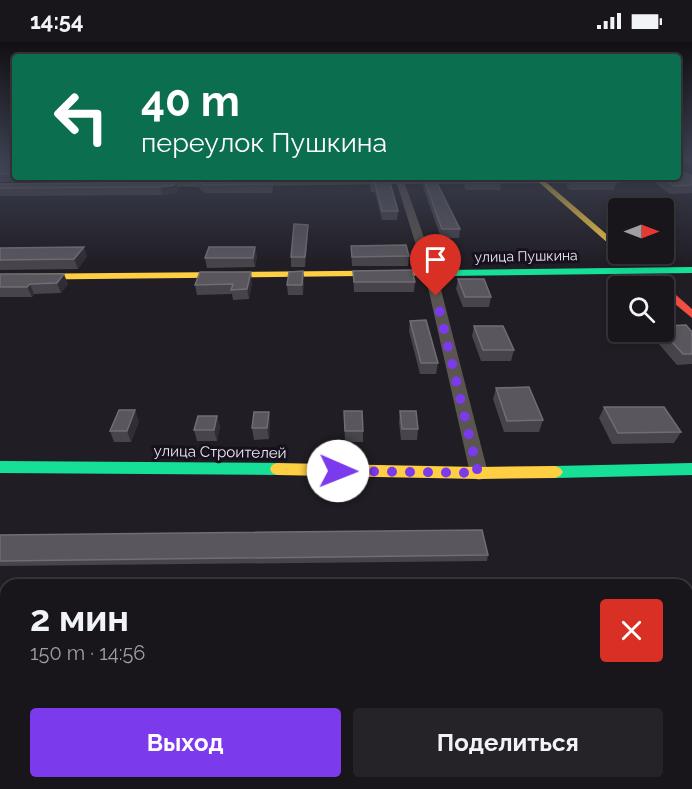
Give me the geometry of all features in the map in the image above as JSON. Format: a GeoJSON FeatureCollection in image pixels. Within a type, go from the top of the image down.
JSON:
{"type":"FeatureCollection","features":[{"type":"Feature","properties":{"kind":"street"},"geometry":{"type":"LineString","coordinates":[[405,196],[431,274],[478,473]]}},
{"type":"Feature","properties":{"kind":"street"},"geometry":{"type":"LineString","coordinates":[[557,196],[608,240]]}},
{"type":"Feature","properties":{"kind":"street"},"geometry":{"type":"LineString","coordinates":[[635,264],[649,276]]}},
{"type":"Feature","properties":{"kind":"street","name":"улица Пушкина"},"geometry":{"type":"LineString","coordinates":[[0,276],[692,270]]}},
{"type":"Feature","properties":{"kind":"street"},"geometry":{"type":"LineString","coordinates":[[674,299],[692,315]]}},
{"type":"Feature","properties":{"kind":"street","name":"улица Строителей"},"geometry":{"type":"LineString","coordinates":[[0,467],[150,467],[478,473],[692,469]]}},
{"type":"Feature","properties":{"kind":"building"},"geometry":{"type":"Polygon","coordinates":[[[378,196],[394,196],[398,211],[382,211],[378,196]]]}},
{"type":"Feature","properties":{"kind":"building"},"geometry":{"type":"Polygon","coordinates":[[[430,196],[443,196],[460,229],[442,229],[430,196]]]}},
{"type":"Feature","properties":{"kind":"building"},"geometry":{"type":"Polygon","coordinates":[[[294,224],[308,225],[305,257],[291,257],[294,224]]]}},
{"type":"Feature","properties":{"kind":"building"},"geometry":{"type":"Polygon","coordinates":[[[406,245],[409,256],[352,257],[351,246],[406,245]]]}},
{"type":"Feature","properties":{"kind":"building"},"geometry":{"type":"Polygon","coordinates":[[[84,247],[74,259],[0,260],[0,248],[84,247]]]}},
{"type":"Feature","properties":{"kind":"building"},"geometry":{"type":"Polygon","coordinates":[[[209,247],[255,247],[253,258],[205,258],[209,247]]]}},
{"type":"Feature","properties":{"kind":"building"},"geometry":{"type":"Polygon","coordinates":[[[412,270],[415,282],[354,282],[353,271],[412,270]]]}},
{"type":"Feature","properties":{"kind":"building"},"geometry":{"type":"Polygon","coordinates":[[[303,271],[302,285],[287,285],[289,272],[303,271]]]}},
{"type":"Feature","properties":{"kind":"building"},"geometry":{"type":"Polygon","coordinates":[[[200,272],[251,272],[247,289],[231,290],[233,284],[195,285],[200,272]]]}},
{"type":"Feature","properties":{"kind":"building"},"geometry":{"type":"Polygon","coordinates":[[[0,274],[64,274],[57,283],[30,284],[27,287],[0,287],[0,274]]]}},
{"type":"Feature","properties":{"kind":"building"},"geometry":{"type":"Polygon","coordinates":[[[458,279],[484,279],[491,297],[465,297],[458,279]]]}},
{"type":"Feature","properties":{"kind":"building"},"geometry":{"type":"Polygon","coordinates":[[[426,320],[438,363],[421,363],[410,321],[426,320]]]}},
{"type":"Feature","properties":{"kind":"building"},"geometry":{"type":"Polygon","coordinates":[[[686,325],[692,332],[692,354],[683,354],[672,342],[674,342],[674,326],[686,325]]]}},
{"type":"Feature","properties":{"kind":"building"},"geometry":{"type":"Polygon","coordinates":[[[474,326],[503,326],[514,350],[483,350],[474,326]]]}},
{"type":"Feature","properties":{"kind":"building"},"geometry":{"type":"Polygon","coordinates":[[[529,387],[543,420],[507,421],[496,388],[529,387]]]}},
{"type":"Feature","properties":{"kind":"building"},"geometry":{"type":"Polygon","coordinates":[[[604,407],[664,407],[681,432],[618,433],[604,407]]]}},
{"type":"Feature","properties":{"kind":"building"},"geometry":{"type":"Polygon","coordinates":[[[119,410],[135,410],[127,431],[110,431],[119,410]]]}},
{"type":"Feature","properties":{"kind":"building"},"geometry":{"type":"Polygon","coordinates":[[[344,411],[362,411],[363,431],[345,431],[344,411]]]}},
{"type":"Feature","properties":{"kind":"building"},"geometry":{"type":"Polygon","coordinates":[[[400,411],[416,411],[418,429],[402,429],[400,411]]]}},
{"type":"Feature","properties":{"kind":"building"},"geometry":{"type":"Polygon","coordinates":[[[254,412],[269,412],[267,428],[252,428],[254,412]]]}},
{"type":"Feature","properties":{"kind":"building"},"geometry":{"type":"Polygon","coordinates":[[[198,416],[217,416],[214,430],[194,430],[198,416]]]}},
{"type":"Feature","properties":{"kind":"building"},"geometry":{"type":"Polygon","coordinates":[[[482,530],[488,555],[0,561],[0,535],[482,530]]]}},
{"type":"Feature","properties":{"kind":"traffic: fast"},"geometry":{"type":"LineString","coordinates":[[443,273],[692,270]]}},
{"type":"Feature","properties":{"kind":"traffic: fast"},"geometry":{"type":"LineString","coordinates":[[0,467],[277,469]]}},
{"type":"Feature","properties":{"kind":"traffic: fast"},"geometry":{"type":"LineString","coordinates":[[555,472],[692,469]]}},
{"type":"Feature","properties":{"kind":"traffic: slow"},"geometry":{"type":"LineString","coordinates":[[557,196],[608,240]]}},
{"type":"Feature","properties":{"kind":"traffic: slow"},"geometry":{"type":"LineString","coordinates":[[0,277],[443,273]]}},
{"type":"Feature","properties":{"kind":"traffic: slow"},"geometry":{"type":"LineString","coordinates":[[277,469],[479,473],[555,472]]}},
{"type":"Feature","properties":{"kind":"traffic: jam"},"geometry":{"type":"LineString","coordinates":[[674,299],[692,315]]}},
{"type":"Feature","properties":{"kind":"route"},"geometry":{"type":"LineString","coordinates":[[338,471],[478,473],[436,296]]}}]}
